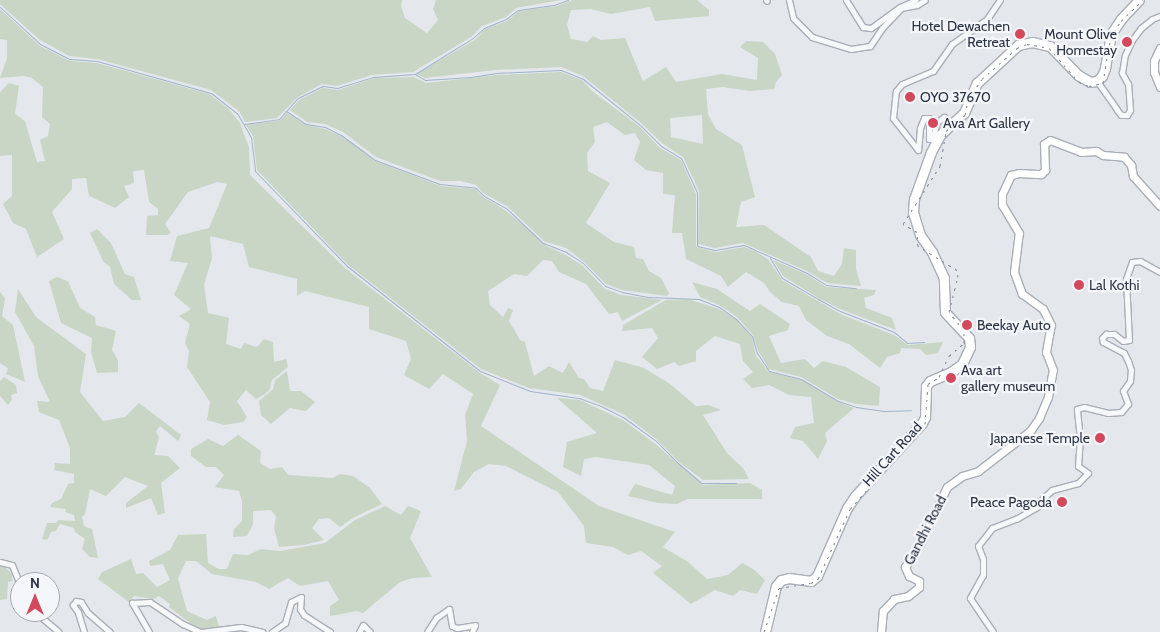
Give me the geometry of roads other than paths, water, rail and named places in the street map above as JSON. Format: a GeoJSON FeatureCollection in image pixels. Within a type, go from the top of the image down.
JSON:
{"type":"FeatureCollection","features":[{"type":"Feature","properties":{"kind":"highway"},"geometry":{"type":"LineString","coordinates":[[1097,81],[1105,68],[1110,34],[1139,0]]}},
{"type":"Feature","properties":{"kind":"highway","name":"Hill Cart Road"},"geometry":{"type":"LineString","coordinates":[[765,632],[776,586],[782,580],[790,578],[811,580],[817,576],[847,508],[922,423],[925,417],[926,386],[930,381],[951,372],[962,364],[970,347],[969,338],[945,312],[944,278],[932,252],[920,235],[912,212],[914,199],[931,152],[940,136],[964,113],[977,83],[1018,45],[1040,43],[1050,46],[1078,76],[1090,82],[1097,81]]}},
{"type":"Feature","properties":{"kind":"main road"},"geometry":{"type":"LineString","coordinates":[[1160,48],[1154,61],[1154,72],[1160,87]]}},
{"type":"Feature","properties":{"kind":"main road","name":"Gandhi Road"},"geometry":{"type":"LineString","coordinates":[[881,632],[883,611],[894,599],[908,596],[919,587],[919,581],[909,576],[905,568],[920,544],[947,487],[962,476],[978,471],[1030,431],[1039,418],[1048,397],[1053,370],[1046,352],[1051,325],[1043,309],[1022,294],[1014,272],[1019,234],[1002,205],[1002,194],[1011,175],[1019,173],[1041,174],[1044,170],[1044,144],[1050,140],[1080,152],[1096,151],[1103,155],[1124,157],[1130,165],[1134,176],[1160,206]]}},
{"type":"Feature","properties":{"kind":"street"},"geometry":{"type":"LineString","coordinates":[[789,0],[793,18],[812,37],[852,50],[870,46],[882,28],[902,8],[917,5],[925,0]]}},
{"type":"Feature","properties":{"kind":"street"},"geometry":{"type":"LineString","coordinates":[[846,0],[863,27],[871,28],[900,7],[916,0]]}},
{"type":"Feature","properties":{"kind":"street"},"geometry":{"type":"LineString","coordinates":[[953,123],[944,117],[937,122],[932,139],[929,139],[929,118],[924,118],[920,128],[918,150],[893,118],[896,91],[902,84],[933,71],[952,44],[987,19],[1000,0]]}},
{"type":"Feature","properties":{"kind":"street"},"geometry":{"type":"LineString","coordinates":[[1097,81],[1121,115],[1127,115],[1130,110],[1128,84],[1122,73],[1125,55],[1132,40],[1141,28],[1152,19],[1160,16]]}},
{"type":"Feature","properties":{"kind":"street"},"geometry":{"type":"LineString","coordinates":[[992,632],[970,598],[982,575],[983,559],[978,546],[992,528],[1016,519],[1037,506],[1052,490],[1078,482],[1088,473],[1078,466],[1080,439],[1077,409],[1084,407],[1108,413],[1121,412],[1128,404],[1123,391],[1130,381],[1131,370],[1128,361],[1124,353],[1103,342],[1102,338],[1106,334],[1114,334],[1123,341],[1129,340],[1126,279],[1132,262],[1140,261],[1160,272]]}},
{"type":"Feature","properties":{"kind":"street"},"geometry":{"type":"LineString","coordinates":[[0,562],[12,565],[15,572]]}},
{"type":"Feature","properties":{"kind":"street"},"geometry":{"type":"LineString","coordinates":[[272,632],[285,623],[291,602],[301,597],[300,609],[304,615],[330,632]]}},
{"type":"Feature","properties":{"kind":"street"},"geometry":{"type":"LineString","coordinates":[[84,632],[78,612],[73,605],[76,601],[81,602],[88,614],[110,632]]}},
{"type":"Feature","properties":{"kind":"street"},"geometry":{"type":"LineString","coordinates":[[149,632],[132,603],[150,602],[183,624],[200,632],[241,628],[262,632]]}},
{"type":"Feature","properties":{"kind":"street"},"geometry":{"type":"LineString","coordinates":[[427,632],[436,618],[448,609],[452,626],[457,628],[475,625],[472,632]]}},
{"type":"Feature","properties":{"kind":"street"},"geometry":{"type":"LineString","coordinates":[[47,622],[59,632]]}},
{"type":"Feature","properties":{"kind":"street"},"geometry":{"type":"LineString","coordinates":[[359,632],[363,625],[370,632]]}},
{"type":"Feature","properties":{"kind":"waterway"},"geometry":{"type":"LineString","coordinates":[[415,74],[473,38],[484,28],[506,19],[518,10],[554,5],[568,0]]}},
{"type":"Feature","properties":{"kind":"waterway"},"geometry":{"type":"LineString","coordinates":[[0,7],[40,44],[70,59],[97,61],[211,93],[237,113],[251,137],[255,171],[347,266],[480,371],[530,391],[579,398],[601,406],[623,417],[655,440],[679,464],[702,483],[736,483]]}},
{"type":"Feature","properties":{"kind":"waterway"},"geometry":{"type":"LineString","coordinates":[[244,124],[279,119],[298,98],[323,86],[337,88],[373,77],[415,74],[425,80],[471,77],[495,73],[561,70],[583,79],[640,125],[661,146],[681,158],[697,193],[697,246],[715,250],[744,245],[807,273],[826,285],[856,288]]}},
{"type":"Feature","properties":{"kind":"waterway"},"geometry":{"type":"LineString","coordinates":[[286,111],[306,124],[325,127],[341,135],[375,160],[440,184],[476,188],[484,196],[507,209],[543,243],[566,252],[583,263],[605,286],[622,292],[648,297],[699,299],[719,307],[736,319],[752,336],[757,353],[769,371],[801,379],[838,401],[856,407],[886,411],[911,410]]}},
{"type":"Feature","properties":{"kind":"waterway"},"geometry":{"type":"LineString","coordinates":[[770,258],[782,278],[818,299],[840,311],[894,332],[907,343],[924,342]]}},
{"type":"Feature","properties":{"kind":"railway"},"geometry":{"type":"LineString","coordinates":[[764,632],[779,588],[811,583],[818,579],[850,509],[925,424],[928,384],[939,377],[949,356],[964,343],[964,330],[949,312],[958,277],[957,270],[918,246],[917,232],[903,224],[940,166],[946,131],[965,115],[968,99],[982,79],[1017,48],[1027,44],[1049,48],[1079,82],[1089,86],[1103,83],[1109,45],[1114,32],[1121,21],[1143,0]]}},
{"type":"Feature","properties":{"kind":"place","name":"Hotel Dewachen Retreat"},"geometry":{"type":"Point","coordinates":[1020,34]}},
{"type":"Feature","properties":{"kind":"place","name":"Mount Olive Homestay"},"geometry":{"type":"Point","coordinates":[1127,42]}},
{"type":"Feature","properties":{"kind":"place","name":"OYO 37670"},"geometry":{"type":"Point","coordinates":[910,97]}},
{"type":"Feature","properties":{"kind":"place","name":"Ava Art Gallery"},"geometry":{"type":"Point","coordinates":[933,123]}},
{"type":"Feature","properties":{"kind":"place","name":"Lal Kothi"},"geometry":{"type":"Point","coordinates":[1079,285]}},
{"type":"Feature","properties":{"kind":"place","name":"Beekay Auto"},"geometry":{"type":"Point","coordinates":[967,325]}},
{"type":"Feature","properties":{"kind":"place","name":"Ava art gallery museum"},"geometry":{"type":"Point","coordinates":[951,378]}},
{"type":"Feature","properties":{"kind":"place","name":"Japanese Temple"},"geometry":{"type":"Point","coordinates":[1100,438]}},
{"type":"Feature","properties":{"kind":"place","name":"Peace Pagoda"},"geometry":{"type":"Point","coordinates":[1062,502]}}]}
